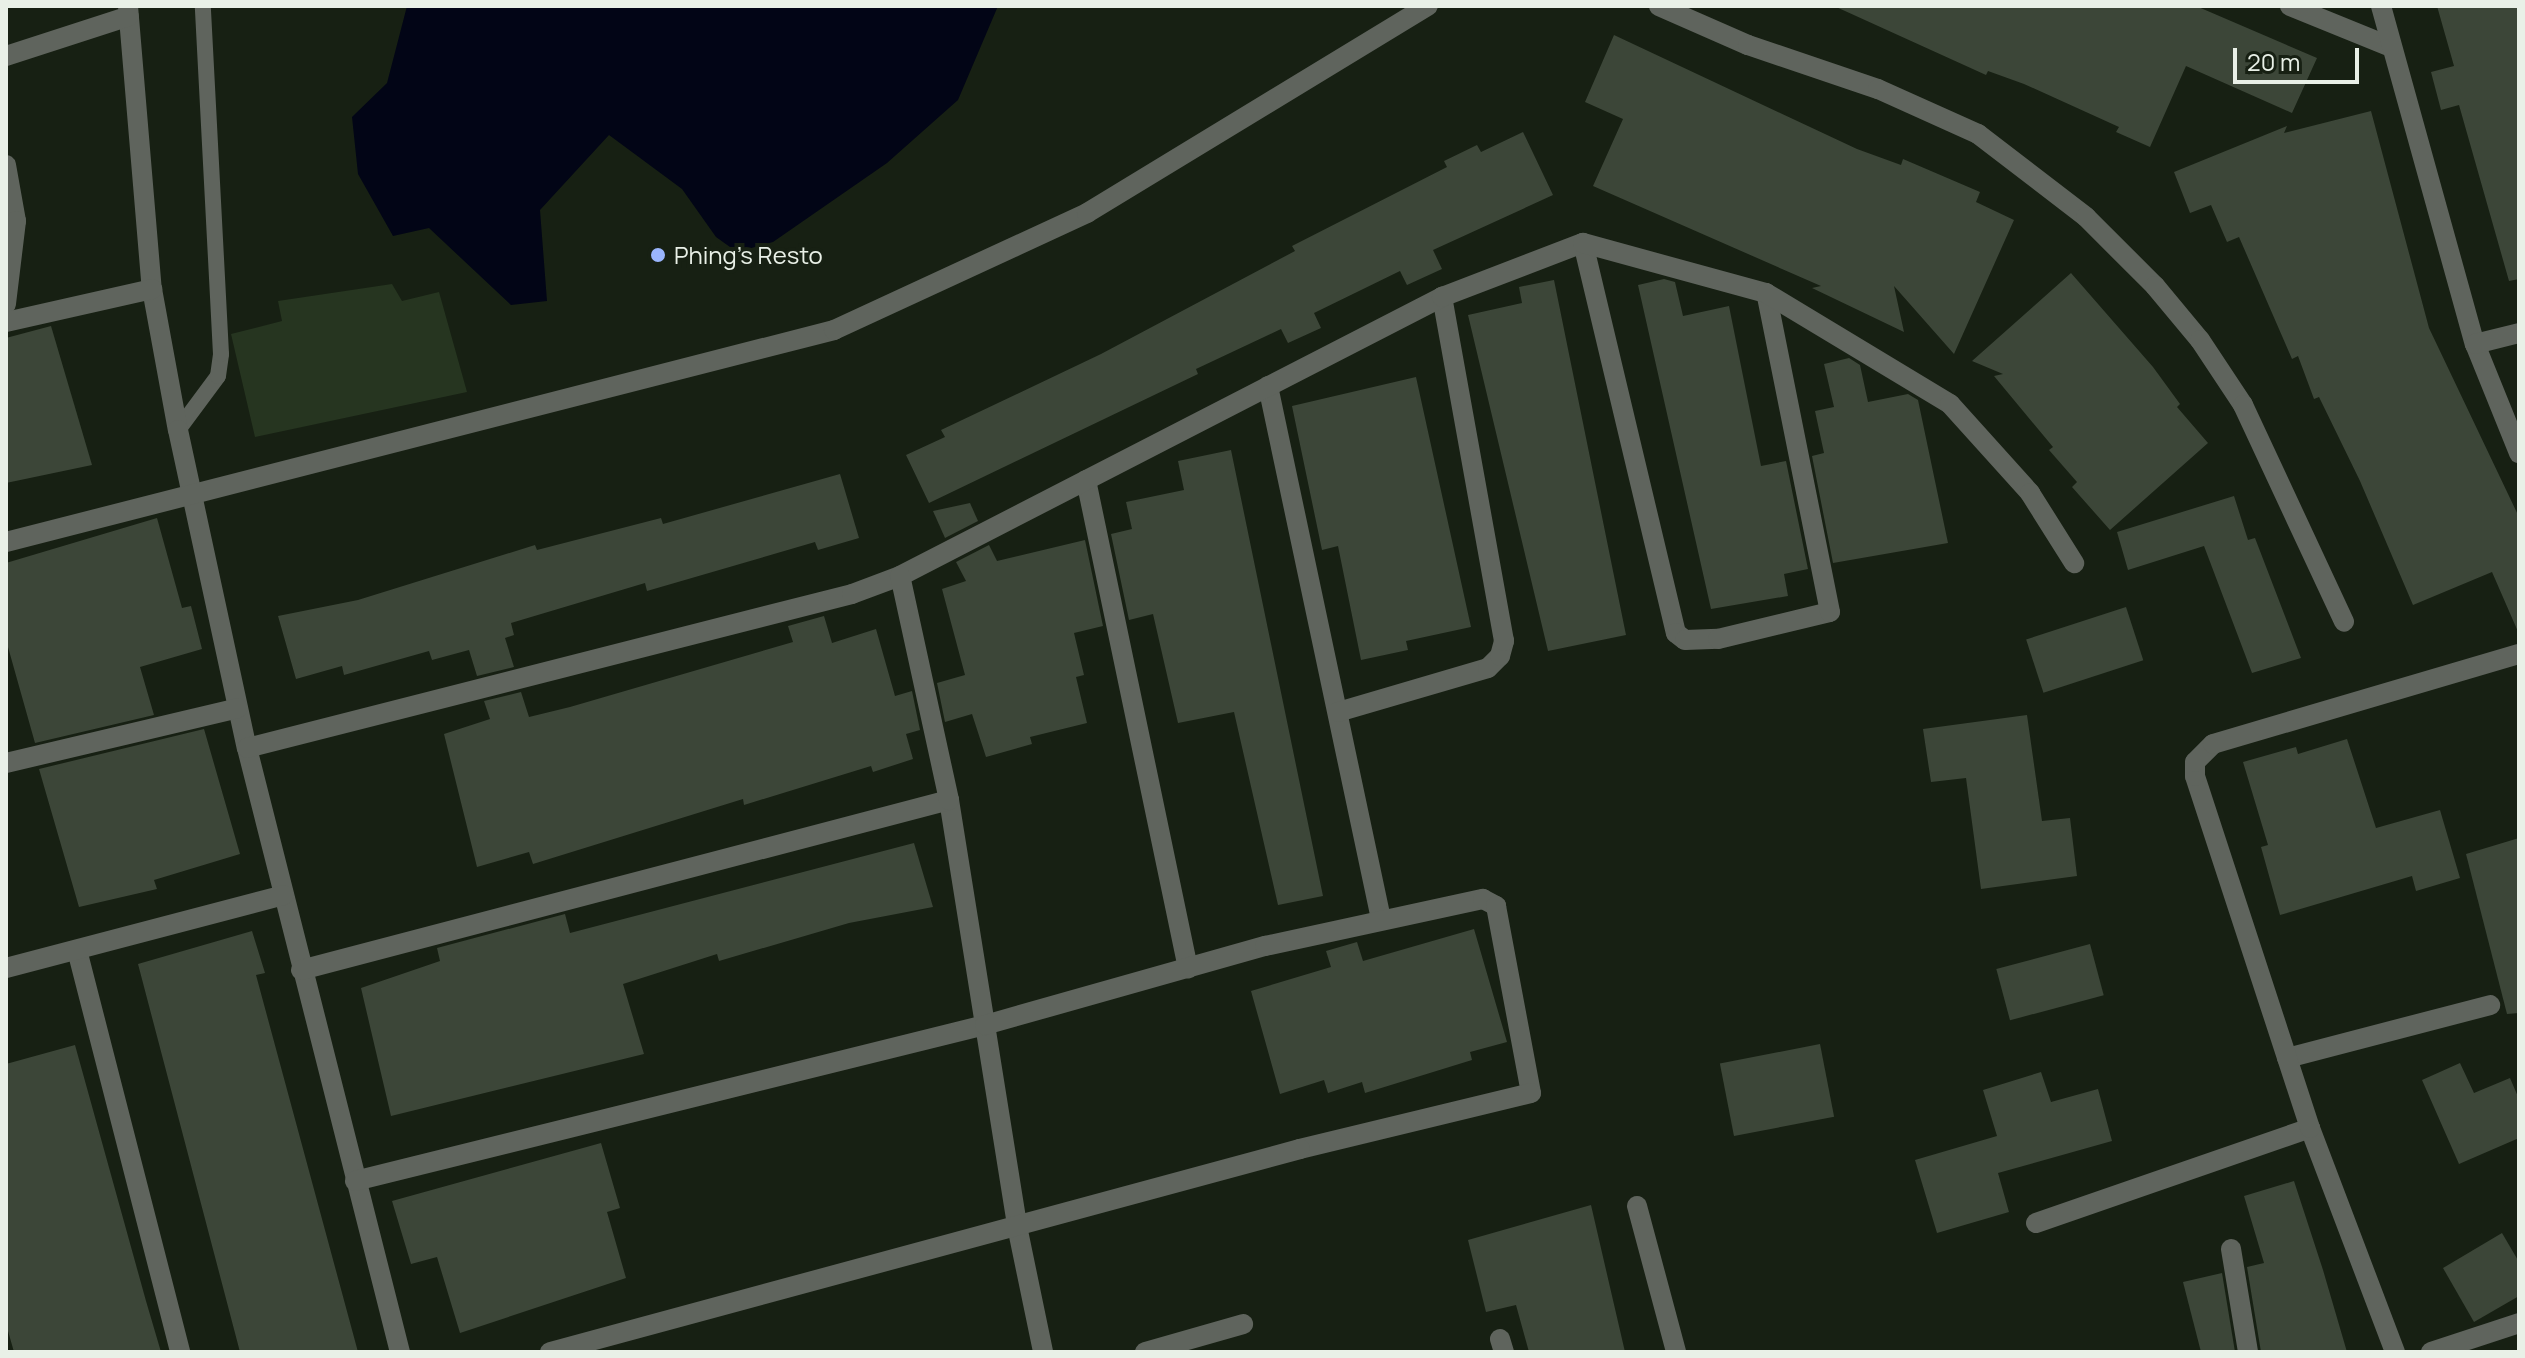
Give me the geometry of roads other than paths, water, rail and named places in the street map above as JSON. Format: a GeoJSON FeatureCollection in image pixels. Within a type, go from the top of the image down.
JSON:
{"type":"FeatureCollection","features":[{"type":"Feature","properties":{"kind":"street"},"geometry":{"type":"LineString","coordinates":[[6,542],[847,325],[1087,213],[1428,6]]}},
{"type":"Feature","properties":{"kind":"street"},"geometry":{"type":"LineString","coordinates":[[1659,6],[1748,45],[1878,89],[1978,134],[2086,217],[2155,286],[2200,340],[2243,405],[2344,622]]}},
{"type":"Feature","properties":{"kind":"street"},"geometry":{"type":"LineString","coordinates":[[2290,6],[2391,47]]}},
{"type":"Feature","properties":{"kind":"street"},"geometry":{"type":"LineString","coordinates":[[2381,6],[2475,344],[2519,453]]}},
{"type":"Feature","properties":{"kind":"street"},"geometry":{"type":"LineString","coordinates":[[6,56],[129,11],[152,289],[178,430],[247,748],[400,1352]]}},
{"type":"Feature","properties":{"kind":"street"},"geometry":{"type":"LineString","coordinates":[[6,165],[16,221],[6,304]]}},
{"type":"Feature","properties":{"kind":"street"},"geometry":{"type":"LineString","coordinates":[[1583,243],[1676,633],[1685,640],[1718,639],[1830,612],[1766,293]]}},
{"type":"Feature","properties":{"kind":"street"},"geometry":{"type":"LineString","coordinates":[[247,748],[852,594],[900,576],[1442,297],[1583,243],[1766,293],[1950,404],[2030,493],[2074,563]]}},
{"type":"Feature","properties":{"kind":"street"},"geometry":{"type":"LineString","coordinates":[[6,322],[152,289]]}},
{"type":"Feature","properties":{"kind":"street"},"geometry":{"type":"LineString","coordinates":[[1338,712],[1488,668],[1500,656],[1504,641],[1442,297]]}},
{"type":"Feature","properties":{"kind":"street"},"geometry":{"type":"LineString","coordinates":[[2475,344],[2519,333]]}},
{"type":"Feature","properties":{"kind":"street"},"geometry":{"type":"LineString","coordinates":[[1268,386],[1381,919]]}},
{"type":"Feature","properties":{"kind":"street"},"geometry":{"type":"LineString","coordinates":[[1086,480],[1188,968]]}},
{"type":"Feature","properties":{"kind":"street"},"geometry":{"type":"LineString","coordinates":[[900,576],[949,800],[1017,1226],[1043,1352]]}},
{"type":"Feature","properties":{"kind":"street"},"geometry":{"type":"LineString","coordinates":[[2395,1352],[2310,1128],[2195,776],[2195,762],[2213,744],[2519,654]]}},
{"type":"Feature","properties":{"kind":"street"},"geometry":{"type":"LineString","coordinates":[[6,763],[238,708]]}},
{"type":"Feature","properties":{"kind":"street"},"geometry":{"type":"LineString","coordinates":[[301,970],[949,800]]}},
{"type":"Feature","properties":{"kind":"street"},"geometry":{"type":"LineString","coordinates":[[6,968],[284,895]]}},
{"type":"Feature","properties":{"kind":"street"},"geometry":{"type":"LineString","coordinates":[[355,1181],[985,1025],[1188,968],[1381,919],[1483,899],[1496,906],[1531,1093],[1017,1226],[550,1352]]}},
{"type":"Feature","properties":{"kind":"street"},"geometry":{"type":"LineString","coordinates":[[77,950],[180,1352]]}},
{"type":"Feature","properties":{"kind":"street"},"geometry":{"type":"LineString","coordinates":[[2287,1058],[2490,1005]]}},
{"type":"Feature","properties":{"kind":"street"},"geometry":{"type":"LineString","coordinates":[[2036,1223],[2310,1128]]}},
{"type":"Feature","properties":{"kind":"street"},"geometry":{"type":"LineString","coordinates":[[1637,1206],[1676,1352]]}},
{"type":"Feature","properties":{"kind":"street"},"geometry":{"type":"LineString","coordinates":[[2231,1249],[2248,1352]]}},
{"type":"Feature","properties":{"kind":"street"},"geometry":{"type":"LineString","coordinates":[[2431,1352],[2519,1323]]}},
{"type":"Feature","properties":{"kind":"street"},"geometry":{"type":"LineString","coordinates":[[1145,1352],[1243,1324]]}},
{"type":"Feature","properties":{"kind":"lane"},"geometry":{"type":"LineString","coordinates":[[178,430],[218,376],[221,354],[203,6]]}},
{"type":"Feature","properties":{"kind":"water"},"geometry":{"type":"Polygon","coordinates":[[[407,6],[998,6],[958,100],[887,163],[773,242],[737,252],[716,237],[682,189],[609,135],[540,210],[547,301],[511,305],[429,228],[393,236],[358,174],[352,117],[387,83],[407,6]]]}},
{"type":"Feature","properties":{"kind":"place","name":"Phing's Resto"},"geometry":{"type":"Point","coordinates":[658,255]}}]}
